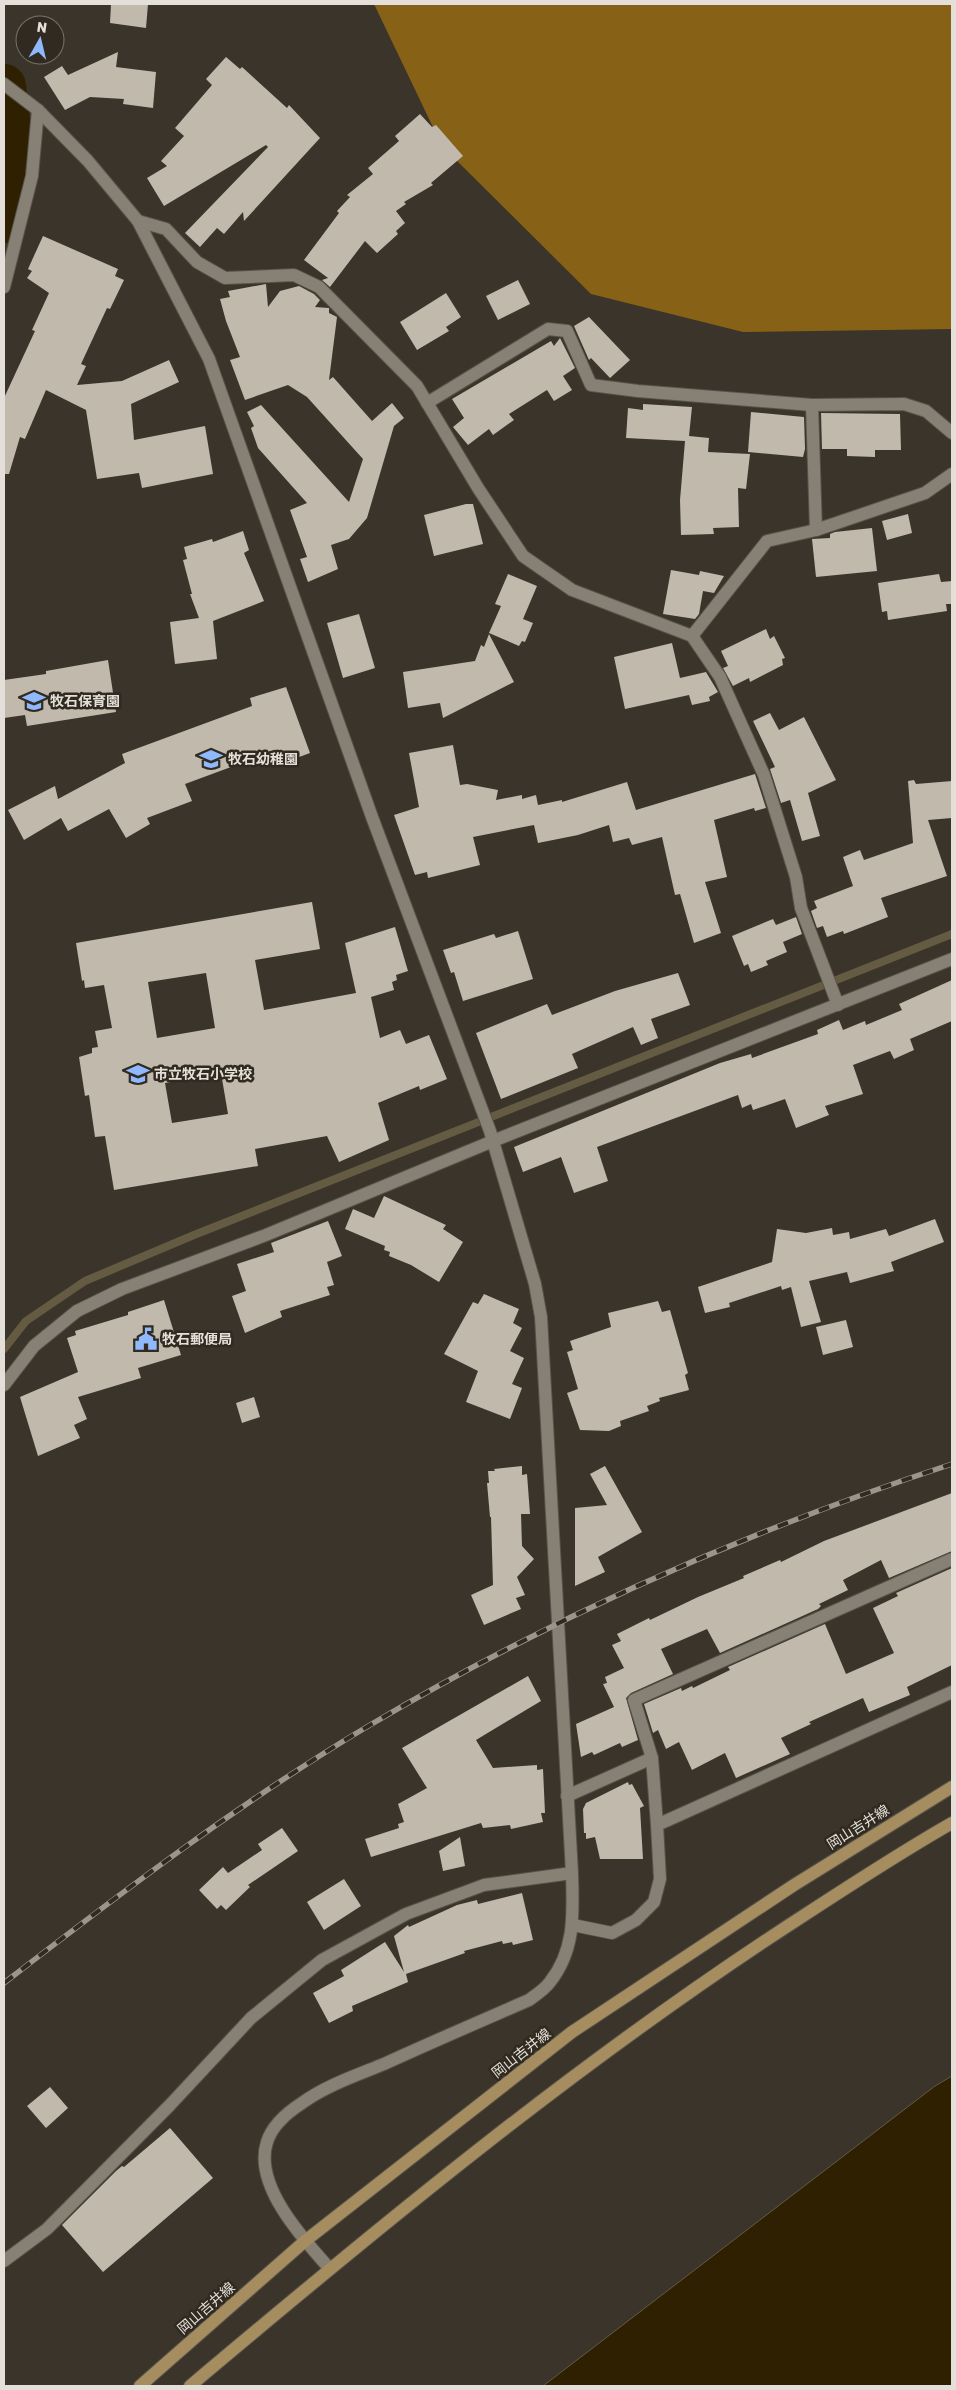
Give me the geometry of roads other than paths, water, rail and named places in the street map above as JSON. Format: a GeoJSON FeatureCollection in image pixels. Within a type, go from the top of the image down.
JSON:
{"type":"FeatureCollection","features":[{"type":"Feature","properties":{"kind":"main road","name":"岡山吉井線"},"geometry":{"type":"LineString","coordinates":[[140,2386],[305,2241],[572,2032],[802,1880],[952,1787]]}},
{"type":"Feature","properties":{"kind":"main road"},"geometry":{"type":"LineString","coordinates":[[190,2386],[330,2268],[600,2056],[754,1948],[911,1846],[952,1823]]}},
{"type":"Feature","properties":{"kind":"street"},"geometry":{"type":"LineString","coordinates":[[4,84],[38,110],[88,160],[138,221],[209,359],[372,817],[488,1126],[535,1284],[541,1317],[568,1796],[573,1925],[564,1959],[550,1983],[530,2000],[345,2080],[302,2102],[279,2122],[267,2142],[265,2165],[270,2187],[305,2241],[330,2268]]}},
{"type":"Feature","properties":{"kind":"street"},"geometry":{"type":"LineString","coordinates":[[4,287],[32,176],[38,110]]}},
{"type":"Feature","properties":{"kind":"street"},"geometry":{"type":"LineString","coordinates":[[138,221],[166,229],[197,262],[225,278],[294,275],[319,287],[417,386],[478,488],[524,556],[572,590],[692,636],[720,677],[764,775],[796,877],[800,908],[838,1004]]}},
{"type":"Feature","properties":{"kind":"street"},"geometry":{"type":"LineString","coordinates":[[427,403],[548,329],[567,332],[591,385],[638,391],[812,404],[904,404],[926,411],[952,433]]}},
{"type":"Feature","properties":{"kind":"street"},"geometry":{"type":"LineString","coordinates":[[812,404],[816,530]]}},
{"type":"Feature","properties":{"kind":"street"},"geometry":{"type":"LineString","coordinates":[[692,636],[767,541],[816,530],[925,493],[952,474]]}},
{"type":"Feature","properties":{"kind":"street"},"geometry":{"type":"LineString","coordinates":[[4,1385],[34,1346],[77,1311],[107,1296],[266,1235],[493,1141],[952,958]]}},
{"type":"Feature","properties":{"kind":"street"},"geometry":{"type":"LineString","coordinates":[[573,1925],[612,1933],[636,1920],[654,1902],[660,1879],[652,1758],[634,1700],[952,1559]]}},
{"type":"Feature","properties":{"kind":"street"},"geometry":{"type":"LineString","coordinates":[[657,1825],[952,1692]]}},
{"type":"Feature","properties":{"kind":"street"},"geometry":{"type":"LineString","coordinates":[[568,1796],[652,1758]]}},
{"type":"Feature","properties":{"kind":"street"},"geometry":{"type":"LineString","coordinates":[[4,2262],[47,2229],[170,2105],[251,2018],[322,1960],[406,1914],[484,1885],[572,1873]]}},
{"type":"Feature","properties":{"kind":"waterway"},"geometry":{"type":"LineString","coordinates":[[4,86],[12,155],[4,221]]}},
{"type":"Feature","properties":{"kind":"waterway"},"geometry":{"type":"LineString","coordinates":[[4,1349],[26,1321],[85,1281],[194,1235],[952,934]]}},
{"type":"Feature","properties":{"kind":"railway"},"geometry":{"type":"LineString","coordinates":[[4,1983],[138,1881],[229,1816],[322,1754],[440,1685],[510,1648],[654,1578],[802,1517],[952,1464]]}},
{"type":"Feature","properties":{"kind":"place","name":"牧石保育園"},"geometry":{"type":"Point","coordinates":[34,701]}},
{"type":"Feature","properties":{"kind":"place","name":"牧石幼稚園"},"geometry":{"type":"Point","coordinates":[211,759]}},
{"type":"Feature","properties":{"kind":"place","name":"市立牧石小学校"},"geometry":{"type":"Point","coordinates":[138,1074]}},
{"type":"Feature","properties":{"kind":"place","name":"牧石郵便局"},"geometry":{"type":"Point","coordinates":[146,1339]}}]}
